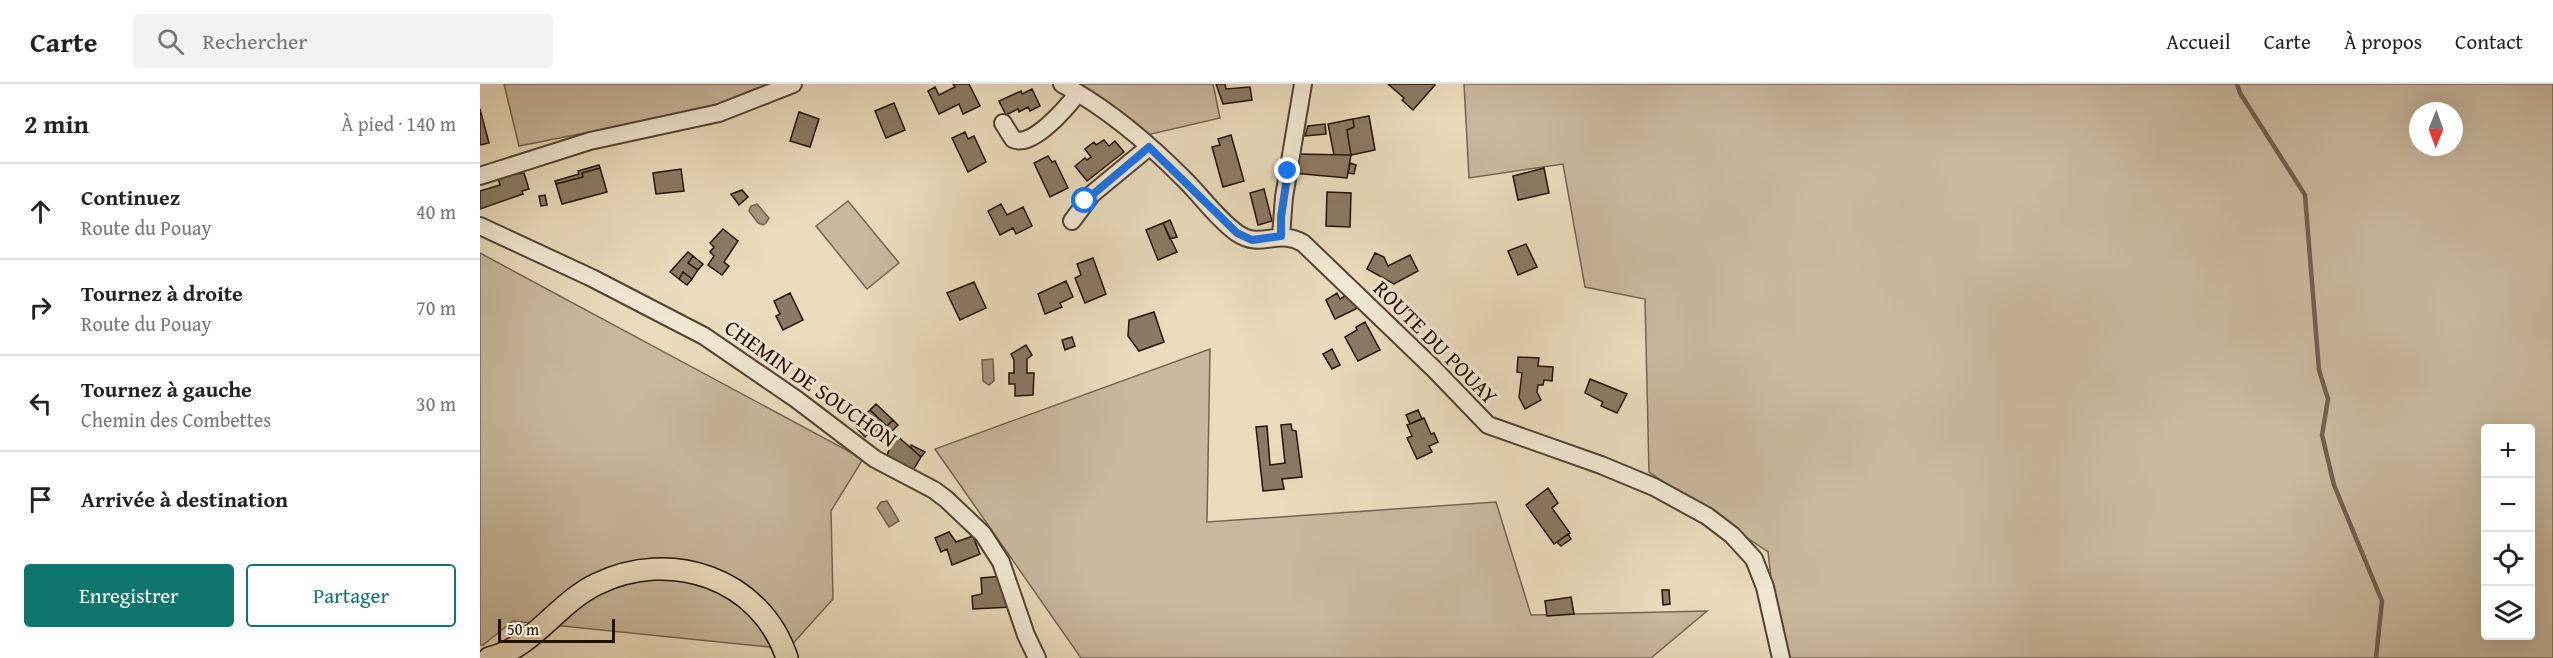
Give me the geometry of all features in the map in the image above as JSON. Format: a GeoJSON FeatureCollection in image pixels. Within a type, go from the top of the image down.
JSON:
{"type":"FeatureCollection","features":[{"type":"Feature","properties":{"kind":"main road"},"geometry":{"type":"LineString","coordinates":[[489,658],[517,647],[573,598],[596,584],[621,574],[647,569],[673,568],[702,573],[726,583],[747,597],[764,615],[777,635],[787,658]]}},
{"type":"Feature","properties":{"kind":"street"},"geometry":{"type":"LineString","coordinates":[[480,176],[590,141],[719,113],[793,84]]}},
{"type":"Feature","properties":{"kind":"street"},"geometry":{"type":"LineString","coordinates":[[1062,84],[1123,124],[1237,233],[1252,240],[1281,236],[1284,197],[1303,84]]}},
{"type":"Feature","properties":{"kind":"street"},"geometry":{"type":"LineString","coordinates":[[1003,123],[1013,139],[1022,142],[1031,139],[1063,112],[1078,93]]}},
{"type":"Feature","properties":{"kind":"street"},"geometry":{"type":"LineString","coordinates":[[1072,221],[1092,194],[1149,147]]}},
{"type":"Feature","properties":{"kind":"street","name":"CHEMIN DE SOUCHON"},"geometry":{"type":"LineString","coordinates":[[480,226],[592,278],[704,336],[796,399],[875,459],[946,499],[983,534],[1000,562],[1026,635],[1037,658]]}},
{"type":"Feature","properties":{"kind":"street","name":"ROUTE DU POUAY"},"geometry":{"type":"LineString","coordinates":[[1281,236],[1291,237],[1311,251],[1488,425],[1601,465],[1654,487],[1707,516],[1732,535],[1754,559],[1765,587],[1781,658]]}},
{"type":"Feature","properties":{"kind":"shaded area"},"geometry":{"type":"Polygon","coordinates":[[[504,84],[775,84],[721,106],[519,146],[504,84]]]}},
{"type":"Feature","properties":{"kind":"shaded area"},"geometry":{"type":"Polygon","coordinates":[[[1072,84],[1213,84],[1220,118],[1147,135],[1072,84]]]}},
{"type":"Feature","properties":{"kind":"shaded area"},"geometry":{"type":"Polygon","coordinates":[[[1464,84],[2553,84],[2553,658],[1780,658],[1768,552],[1649,472],[1645,299],[1585,287],[1563,164],[1469,178],[1464,84]]]}},
{"type":"Feature","properties":{"kind":"shaded area"},"geometry":{"type":"Polygon","coordinates":[[[848,201],[899,263],[867,289],[816,226],[848,201]]]}},
{"type":"Feature","properties":{"kind":"shaded area"},"geometry":{"type":"Polygon","coordinates":[[[757,204],[769,218],[763,225],[758,223],[749,211],[751,206],[757,204]]]}},
{"type":"Feature","properties":{"kind":"shaded area"},"geometry":{"type":"Polygon","coordinates":[[[480,253],[863,459],[831,511],[833,599],[788,649],[513,621],[480,645],[480,253]]]}},
{"type":"Feature","properties":{"kind":"shaded area"},"geometry":{"type":"Polygon","coordinates":[[[1210,349],[1207,522],[1496,502],[1531,615],[1707,611],[1651,658],[1081,658],[935,449],[1210,349]]]}},
{"type":"Feature","properties":{"kind":"shaded area"},"geometry":{"type":"Polygon","coordinates":[[[993,359],[994,381],[989,385],[983,381],[982,360],[993,359]]]}},
{"type":"Feature","properties":{"kind":"shaded area"},"geometry":{"type":"Polygon","coordinates":[[[887,501],[899,521],[889,527],[877,508],[881,502],[887,501]]]}},
{"type":"Feature","properties":{"kind":"building"},"geometry":{"type":"Polygon","coordinates":[[[953,84],[969,84],[980,106],[963,114],[959,104],[939,114],[928,91],[935,87],[939,95],[955,87],[953,84]]]}},
{"type":"Feature","properties":{"kind":"building"},"geometry":{"type":"Polygon","coordinates":[[[1216,84],[1225,84],[1226,89],[1250,87],[1252,100],[1223,104],[1216,84]]]}},
{"type":"Feature","properties":{"kind":"building"},"geometry":{"type":"Polygon","coordinates":[[[1388,84],[1435,85],[1413,110],[1402,100],[1404,98],[1388,84]]]}},
{"type":"Feature","properties":{"kind":"building"},"geometry":{"type":"Polygon","coordinates":[[[1032,89],[1040,106],[1030,111],[1028,107],[1019,112],[1018,109],[1006,115],[999,101],[1021,91],[1022,94],[1032,89]]]}},
{"type":"Feature","properties":{"kind":"building"},"geometry":{"type":"Polygon","coordinates":[[[894,103],[905,130],[886,138],[875,111],[894,103]]]}},
{"type":"Feature","properties":{"kind":"building"},"geometry":{"type":"Polygon","coordinates":[[[480,109],[489,143],[480,145],[480,109]]]}},
{"type":"Feature","properties":{"kind":"building"},"geometry":{"type":"Polygon","coordinates":[[[799,112],[819,119],[810,147],[790,141],[799,112]]]}},
{"type":"Feature","properties":{"kind":"building"},"geometry":{"type":"Polygon","coordinates":[[[1369,116],[1375,150],[1351,155],[1347,130],[1354,127],[1353,119],[1369,116]]]}},
{"type":"Feature","properties":{"kind":"building"},"geometry":{"type":"Polygon","coordinates":[[[1353,119],[1354,127],[1347,130],[1351,155],[1334,155],[1328,124],[1353,119]]]}},
{"type":"Feature","properties":{"kind":"building"},"geometry":{"type":"Polygon","coordinates":[[[1325,124],[1326,134],[1305,136],[1308,126],[1325,124]]]}},
{"type":"Feature","properties":{"kind":"building"},"geometry":{"type":"Polygon","coordinates":[[[965,132],[968,139],[974,136],[986,162],[968,172],[952,138],[965,132]]]}},
{"type":"Feature","properties":{"kind":"building"},"geometry":{"type":"Polygon","coordinates":[[[1231,135],[1244,181],[1223,187],[1212,147],[1220,145],[1218,139],[1231,135]]]}},
{"type":"Feature","properties":{"kind":"building"},"geometry":{"type":"Polygon","coordinates":[[[1104,140],[1109,146],[1115,141],[1124,152],[1087,181],[1075,166],[1085,158],[1087,160],[1091,157],[1085,149],[1094,142],[1096,145],[1104,140]]]}},
{"type":"Feature","properties":{"kind":"building"},"geometry":{"type":"Polygon","coordinates":[[[1296,154],[1351,155],[1347,178],[1293,173],[1296,154]]]}},
{"type":"Feature","properties":{"kind":"building"},"geometry":{"type":"Polygon","coordinates":[[[1048,156],[1052,162],[1055,161],[1068,188],[1050,197],[1034,163],[1048,156]]]}},
{"type":"Feature","properties":{"kind":"building"},"geometry":{"type":"Polygon","coordinates":[[[1350,163],[1356,165],[1354,174],[1348,173],[1350,163]]]}},
{"type":"Feature","properties":{"kind":"building"},"geometry":{"type":"Polygon","coordinates":[[[599,165],[600,168],[582,173],[583,177],[556,184],[555,181],[599,165]]]}},
{"type":"Feature","properties":{"kind":"building"},"geometry":{"type":"Polygon","coordinates":[[[600,168],[607,192],[562,204],[556,184],[583,177],[582,173],[600,168]]]}},
{"type":"Feature","properties":{"kind":"building"},"geometry":{"type":"Polygon","coordinates":[[[1544,168],[1549,193],[1518,200],[1513,176],[1544,168]]]}},
{"type":"Feature","properties":{"kind":"building"},"geometry":{"type":"Polygon","coordinates":[[[681,169],[684,191],[656,194],[653,173],[681,169]]]}},
{"type":"Feature","properties":{"kind":"building"},"geometry":{"type":"Polygon","coordinates":[[[515,171],[516,174],[524,173],[529,189],[522,191],[523,194],[480,209],[480,191],[500,185],[498,177],[515,171]]]}},
{"type":"Feature","properties":{"kind":"building"},"geometry":{"type":"Polygon","coordinates":[[[1264,189],[1272,221],[1258,225],[1250,193],[1264,189]]]}},
{"type":"Feature","properties":{"kind":"building"},"geometry":{"type":"Polygon","coordinates":[[[742,190],[748,197],[739,205],[731,194],[742,190]]]}},
{"type":"Feature","properties":{"kind":"building"},"geometry":{"type":"Polygon","coordinates":[[[1327,192],[1351,193],[1350,227],[1326,226],[1327,192]]]}},
{"type":"Feature","properties":{"kind":"building"},"geometry":{"type":"Polygon","coordinates":[[[545,195],[547,205],[541,206],[539,196],[545,195]]]}},
{"type":"Feature","properties":{"kind":"building"},"geometry":{"type":"Polygon","coordinates":[[[1001,204],[1007,215],[1023,207],[1032,226],[1016,234],[1013,228],[1000,235],[988,211],[1001,204]]]}},
{"type":"Feature","properties":{"kind":"building"},"geometry":{"type":"Polygon","coordinates":[[[1170,220],[1177,237],[1170,239],[1163,223],[1170,220]]]}},
{"type":"Feature","properties":{"kind":"building"},"geometry":{"type":"Polygon","coordinates":[[[1163,223],[1177,252],[1158,260],[1146,230],[1163,223]]]}},
{"type":"Feature","properties":{"kind":"building"},"geometry":{"type":"Polygon","coordinates":[[[723,229],[738,241],[724,262],[729,266],[722,275],[708,265],[714,256],[710,252],[714,247],[710,243],[723,229]]]}},
{"type":"Feature","properties":{"kind":"building"},"geometry":{"type":"Polygon","coordinates":[[[1526,244],[1537,267],[1518,275],[1508,251],[1526,244]]]}},
{"type":"Feature","properties":{"kind":"building"},"geometry":{"type":"Polygon","coordinates":[[[688,252],[693,256],[688,263],[698,270],[692,279],[683,272],[679,279],[670,272],[688,252]]]}},
{"type":"Feature","properties":{"kind":"building"},"geometry":{"type":"Polygon","coordinates":[[[1375,253],[1384,257],[1388,266],[1410,255],[1418,271],[1394,284],[1367,269],[1375,253]]]}},
{"type":"Feature","properties":{"kind":"building"},"geometry":{"type":"Polygon","coordinates":[[[693,256],[703,264],[698,270],[688,263],[693,256]]]}},
{"type":"Feature","properties":{"kind":"building"},"geometry":{"type":"Polygon","coordinates":[[[1093,258],[1106,294],[1085,303],[1075,278],[1081,275],[1077,264],[1093,258]]]}},
{"type":"Feature","properties":{"kind":"building"},"geometry":{"type":"Polygon","coordinates":[[[683,272],[692,279],[687,285],[679,279],[683,272]]]}},
{"type":"Feature","properties":{"kind":"building"},"geometry":{"type":"Polygon","coordinates":[[[1066,281],[1073,297],[1060,303],[1062,307],[1045,314],[1038,294],[1066,281]]]}},
{"type":"Feature","properties":{"kind":"building"},"geometry":{"type":"Polygon","coordinates":[[[974,282],[986,308],[960,320],[947,293],[974,282]]]}},
{"type":"Feature","properties":{"kind":"building"},"geometry":{"type":"Polygon","coordinates":[[[790,293],[803,320],[783,330],[776,316],[780,314],[774,301],[790,293]]]}},
{"type":"Feature","properties":{"kind":"building"},"geometry":{"type":"Polygon","coordinates":[[[1337,293],[1340,299],[1350,293],[1358,308],[1335,319],[1326,300],[1337,293]]]}},
{"type":"Feature","properties":{"kind":"building"},"geometry":{"type":"Polygon","coordinates":[[[1154,312],[1164,342],[1139,351],[1128,336],[1129,320],[1154,312]]]}},
{"type":"Feature","properties":{"kind":"building"},"geometry":{"type":"Polygon","coordinates":[[[1365,322],[1380,350],[1358,361],[1345,337],[1365,322]]]}},
{"type":"Feature","properties":{"kind":"building"},"geometry":{"type":"Polygon","coordinates":[[[1072,337],[1075,346],[1065,350],[1062,340],[1072,337]]]}},
{"type":"Feature","properties":{"kind":"building"},"geometry":{"type":"Polygon","coordinates":[[[1026,345],[1032,355],[1027,359],[1027,373],[1034,373],[1033,395],[1015,396],[1015,384],[1009,384],[1009,373],[1014,373],[1014,360],[1011,354],[1026,345]]]}},
{"type":"Feature","properties":{"kind":"building"},"geometry":{"type":"Polygon","coordinates":[[[1332,349],[1340,365],[1332,369],[1323,354],[1332,349]]]}},
{"type":"Feature","properties":{"kind":"building"},"geometry":{"type":"Polygon","coordinates":[[[1518,357],[1539,358],[1538,366],[1553,367],[1552,381],[1544,380],[1543,385],[1538,385],[1537,392],[1541,400],[1525,409],[1519,397],[1522,373],[1517,372],[1518,357]]]}},
{"type":"Feature","properties":{"kind":"building"},"geometry":{"type":"Polygon","coordinates":[[[1590,379],[1627,394],[1617,413],[1601,406],[1603,402],[1585,393],[1590,379]]]}},
{"type":"Feature","properties":{"kind":"building"},"geometry":{"type":"Polygon","coordinates":[[[876,404],[893,420],[887,426],[870,410],[876,404]]]}},
{"type":"Feature","properties":{"kind":"building"},"geometry":{"type":"Polygon","coordinates":[[[870,410],[895,434],[889,449],[886,446],[888,444],[878,434],[875,438],[870,432],[865,437],[854,425],[870,410]]]}},
{"type":"Feature","properties":{"kind":"building"},"geometry":{"type":"Polygon","coordinates":[[[1418,410],[1422,419],[1410,424],[1406,415],[1418,410]]]}},
{"type":"Feature","properties":{"kind":"building"},"geometry":{"type":"Polygon","coordinates":[[[1424,418],[1431,434],[1434,433],[1438,442],[1429,446],[1432,452],[1417,459],[1407,438],[1412,436],[1407,425],[1424,418]]]}},
{"type":"Feature","properties":{"kind":"building"},"geometry":{"type":"Polygon","coordinates":[[[893,420],[898,425],[892,431],[887,426],[893,420]]]}},
{"type":"Feature","properties":{"kind":"building"},"geometry":{"type":"Polygon","coordinates":[[[1291,424],[1292,430],[1296,431],[1302,477],[1282,479],[1284,489],[1263,491],[1256,427],[1267,426],[1270,465],[1285,463],[1281,425],[1291,424]]]}},
{"type":"Feature","properties":{"kind":"building"},"geometry":{"type":"Polygon","coordinates":[[[895,434],[921,457],[912,472],[886,458],[895,434]]]}},
{"type":"Feature","properties":{"kind":"building"},"geometry":{"type":"Polygon","coordinates":[[[911,445],[925,452],[921,457],[910,447],[911,445]]]}},
{"type":"Feature","properties":{"kind":"building"},"geometry":{"type":"Polygon","coordinates":[[[1548,488],[1558,503],[1552,508],[1570,533],[1554,544],[1526,505],[1548,488]]]}},
{"type":"Feature","properties":{"kind":"building"},"geometry":{"type":"Polygon","coordinates":[[[949,532],[956,542],[973,536],[980,554],[952,565],[947,549],[941,552],[935,538],[949,532]]]}},
{"type":"Feature","properties":{"kind":"building"},"geometry":{"type":"Polygon","coordinates":[[[1568,534],[1571,539],[1561,546],[1557,542],[1568,534]]]}},
{"type":"Feature","properties":{"kind":"building"},"geometry":{"type":"Polygon","coordinates":[[[1003,576],[1011,607],[973,609],[972,596],[982,594],[981,578],[1003,576]]]}},
{"type":"Feature","properties":{"kind":"building"},"geometry":{"type":"Polygon","coordinates":[[[1662,590],[1669,590],[1670,604],[1663,605],[1662,590]]]}},
{"type":"Feature","properties":{"kind":"building"},"geometry":{"type":"Polygon","coordinates":[[[1571,597],[1574,614],[1547,616],[1545,601],[1571,597]]]}},
{"type":"Feature","properties":{"kind":"waterway"},"geometry":{"type":"LineString","coordinates":[[2237,84],[2240,93],[2305,195],[2319,370],[2328,399],[2322,435],[2334,485],[2382,601],[2376,658]]}},
{"type":"Feature","properties":{"kind":"route"},"geometry":{"type":"LineString","coordinates":[[1085,201],[1149,147],[1182,177],[1226,225],[1243,237],[1252,240],[1267,240],[1281,236],[1281,217],[1288,171]]}}]}
